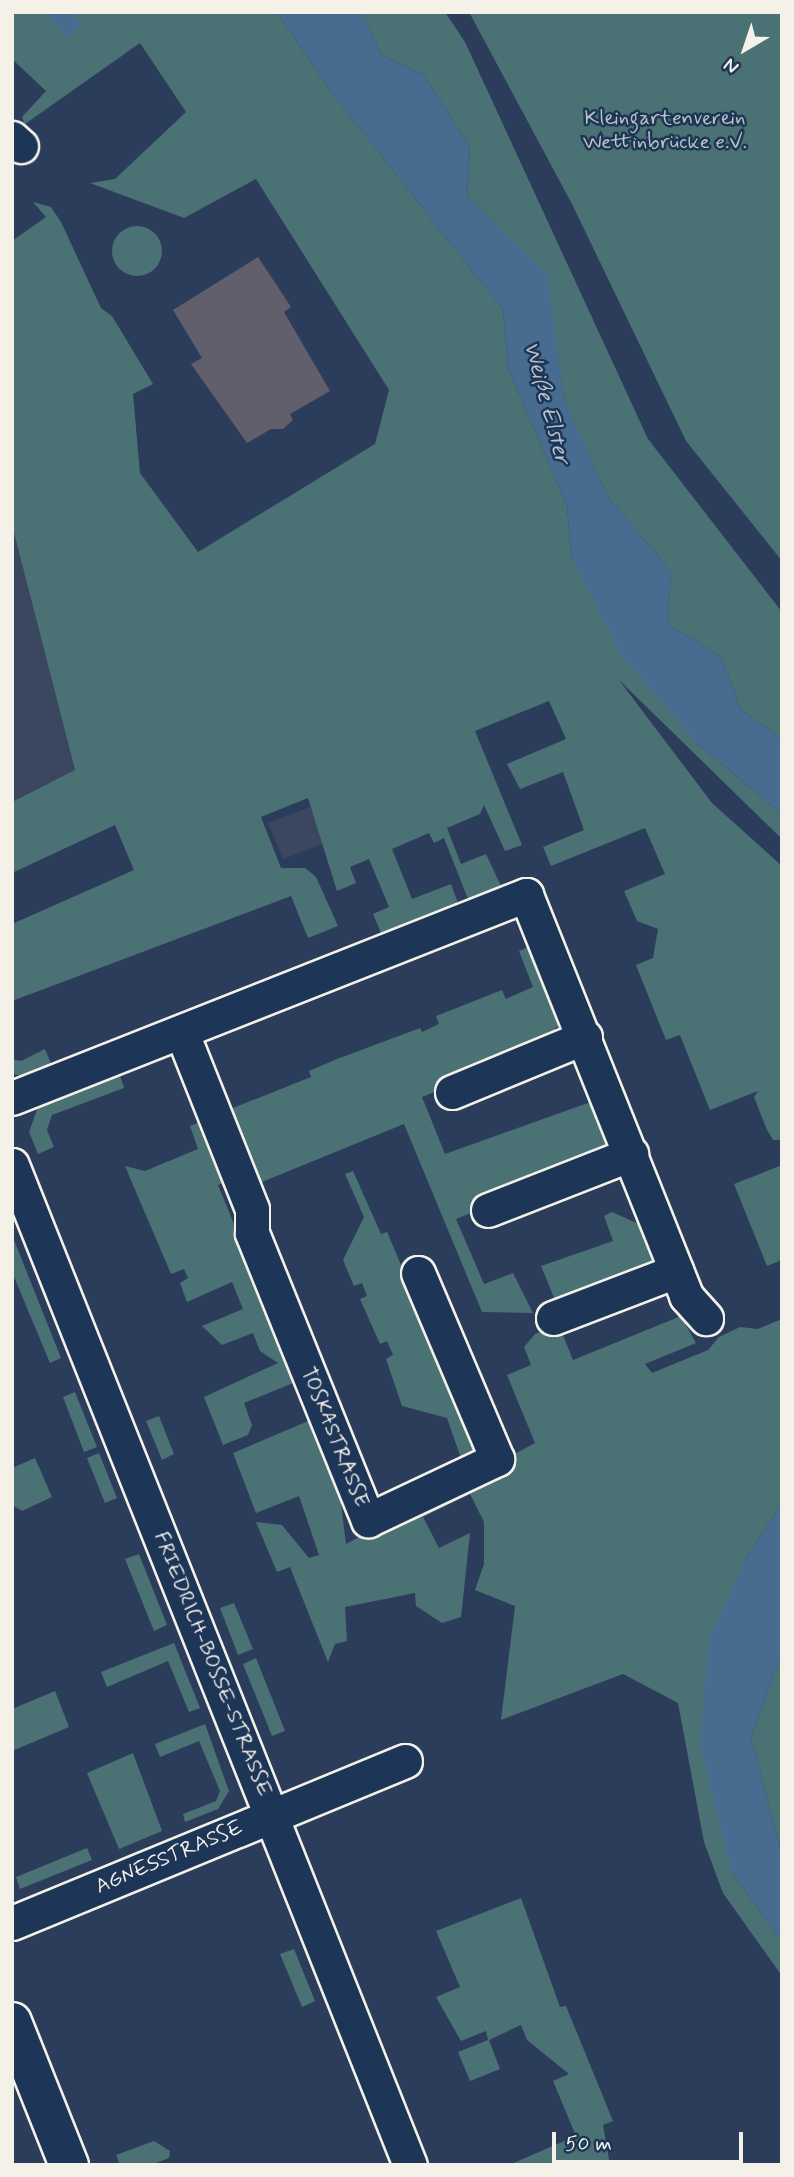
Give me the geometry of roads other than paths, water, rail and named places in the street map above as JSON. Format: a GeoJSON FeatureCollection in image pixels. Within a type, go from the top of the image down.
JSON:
{"type":"FeatureCollection","features":[{"type":"Feature","properties":{"kind":"main road"},"geometry":{"type":"LineString","coordinates":[[12,2022],[69,2165]]}},
{"type":"Feature","properties":{"kind":"street"},"geometry":{"type":"LineString","coordinates":[[12,1098],[526,895],[585,1037],[686,1296],[706,1318]]}},
{"type":"Feature","properties":{"kind":"street","name":"TOSKASTRASSE"},"geometry":{"type":"LineString","coordinates":[[182,1033],[252,1209],[252,1233],[368,1520],[496,1459],[418,1273]]}},
{"type":"Feature","properties":{"kind":"street"},"geometry":{"type":"LineString","coordinates":[[452,1092],[585,1037]]}},
{"type":"Feature","properties":{"kind":"street"},"geometry":{"type":"LineString","coordinates":[[488,1210],[631,1154]]}},
{"type":"Feature","properties":{"kind":"street","name":"FRIEDRICH-BOSSE-STRASSE"},"geometry":{"type":"LineString","coordinates":[[12,1165],[273,1813],[410,2165]]}},
{"type":"Feature","properties":{"kind":"street"},"geometry":{"type":"LineString","coordinates":[[553,1318],[676,1271]]}},
{"type":"Feature","properties":{"kind":"street","name":"AGNESSTRASSE"},"geometry":{"type":"LineString","coordinates":[[12,1923],[273,1813],[405,1761]]}},
{"type":"Feature","properties":{"kind":"water"},"geometry":{"type":"Polygon","coordinates":[[[46,12],[71,12],[82,25],[67,38],[46,12]]]}},
{"type":"Feature","properties":{"kind":"water","name":"Weiße Elster"},"geometry":{"type":"Polygon","coordinates":[[[277,12],[362,12],[381,55],[423,74],[470,147],[467,196],[547,274],[564,399],[608,497],[671,571],[668,624],[721,656],[741,710],[782,739],[782,814],[699,745],[621,654],[571,557],[567,505],[508,368],[503,310],[332,93],[277,12]]]}},
{"type":"Feature","properties":{"kind":"water"},"geometry":{"type":"Polygon","coordinates":[[[782,1503],[782,1652],[751,1738],[782,1856],[782,1942],[731,1871],[700,1743],[709,1639],[745,1560],[782,1503]]]}},
{"type":"Feature","properties":{"kind":"park label","name":"Kleingartenverein Wettinbrücke e.V."},"geometry":{"type":"Point","coordinates":[665,130]}}]}
